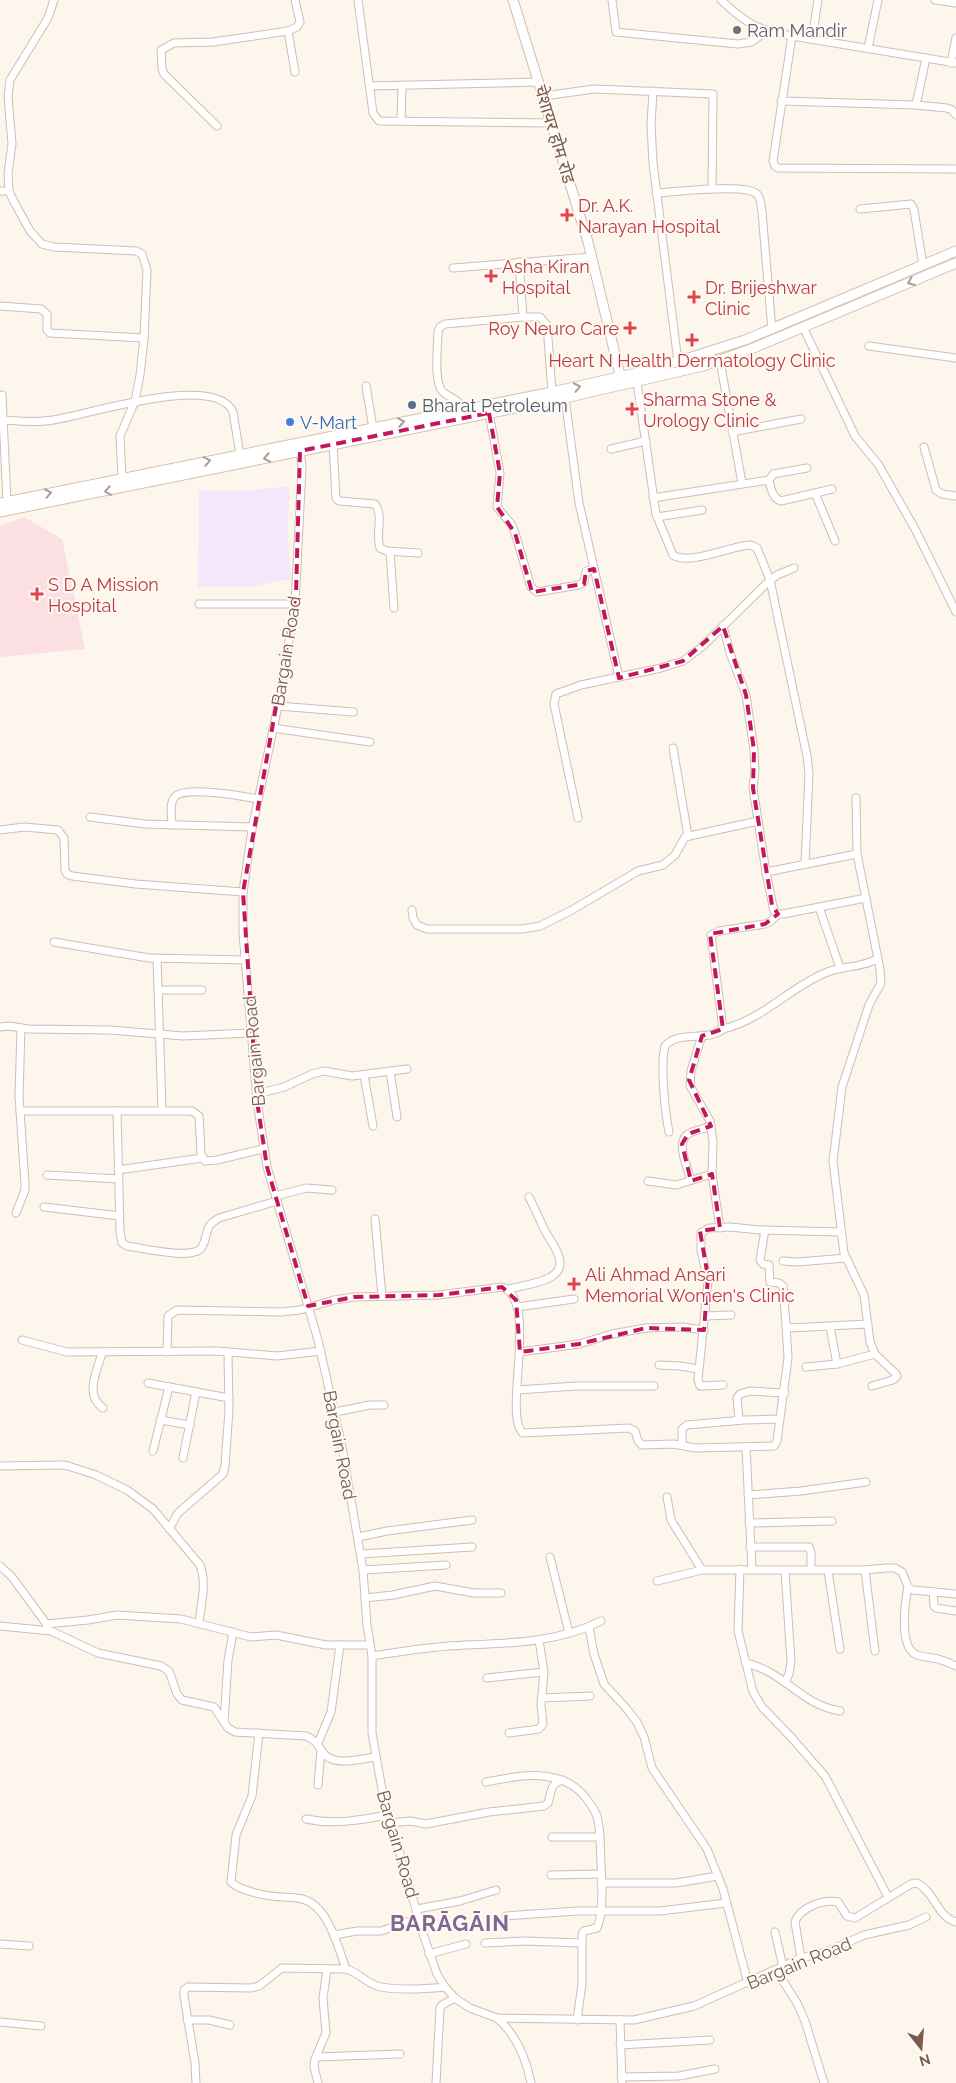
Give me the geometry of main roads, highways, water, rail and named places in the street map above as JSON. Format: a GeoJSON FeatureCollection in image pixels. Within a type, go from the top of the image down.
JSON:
{"type":"FeatureCollection","features":[{"type":"Feature","properties":{"kind":"main road","name":"चेशायर होम रोड"},"geometry":{"type":"LineString","coordinates":[[514,0],[591,257],[621,382]]}},
{"type":"Feature","properties":{"kind":"main road"},"geometry":{"type":"LineString","coordinates":[[3,502],[240,455],[333,444],[565,398],[621,382],[772,330],[956,251]]}},
{"type":"Feature","properties":{"kind":"main road"},"geometry":{"type":"LineString","coordinates":[[0,512],[299,447],[373,428],[552,392],[621,382],[637,382],[720,361],[956,263]]}},
{"type":"Feature","properties":{"kind":"place","name":"Ram Mandir"},"geometry":{"type":"Point","coordinates":[737,30]}},
{"type":"Feature","properties":{"kind":"place","name":"Dr. A.K. Narayan Hospital"},"geometry":{"type":"Point","coordinates":[567,215]}},
{"type":"Feature","properties":{"kind":"place","name":"Asha Kiran Hospital"},"geometry":{"type":"Point","coordinates":[491,276]}},
{"type":"Feature","properties":{"kind":"place","name":"Dr. Brijeshwar Clinic"},"geometry":{"type":"Point","coordinates":[694,297]}},
{"type":"Feature","properties":{"kind":"place","name":"Roy Neuro Care"},"geometry":{"type":"Point","coordinates":[630,328]}},
{"type":"Feature","properties":{"kind":"place","name":"Heart N Health Dermatology Clinic"},"geometry":{"type":"Point","coordinates":[692,340]}},
{"type":"Feature","properties":{"kind":"place","name":"Bharat Petroleum"},"geometry":{"type":"Point","coordinates":[412,405]}},
{"type":"Feature","properties":{"kind":"place","name":"Sharma Stone & Urology Clinic"},"geometry":{"type":"Point","coordinates":[632,409]}},
{"type":"Feature","properties":{"kind":"place","name":"V-Mart"},"geometry":{"type":"Point","coordinates":[290,422]}},
{"type":"Feature","properties":{"kind":"place","name":"S D A Mission Hospital"},"geometry":{"type":"Point","coordinates":[37,594]}},
{"type":"Feature","properties":{"kind":"place","name":"Ali Ahmad Ansari Memorial Women's Clinic"},"geometry":{"type":"Point","coordinates":[574,1284]}},
{"type":"Feature","properties":{"kind":"district","name":"BARĀGĀIN"},"geometry":{"type":"Point","coordinates":[450,1923]}}]}
